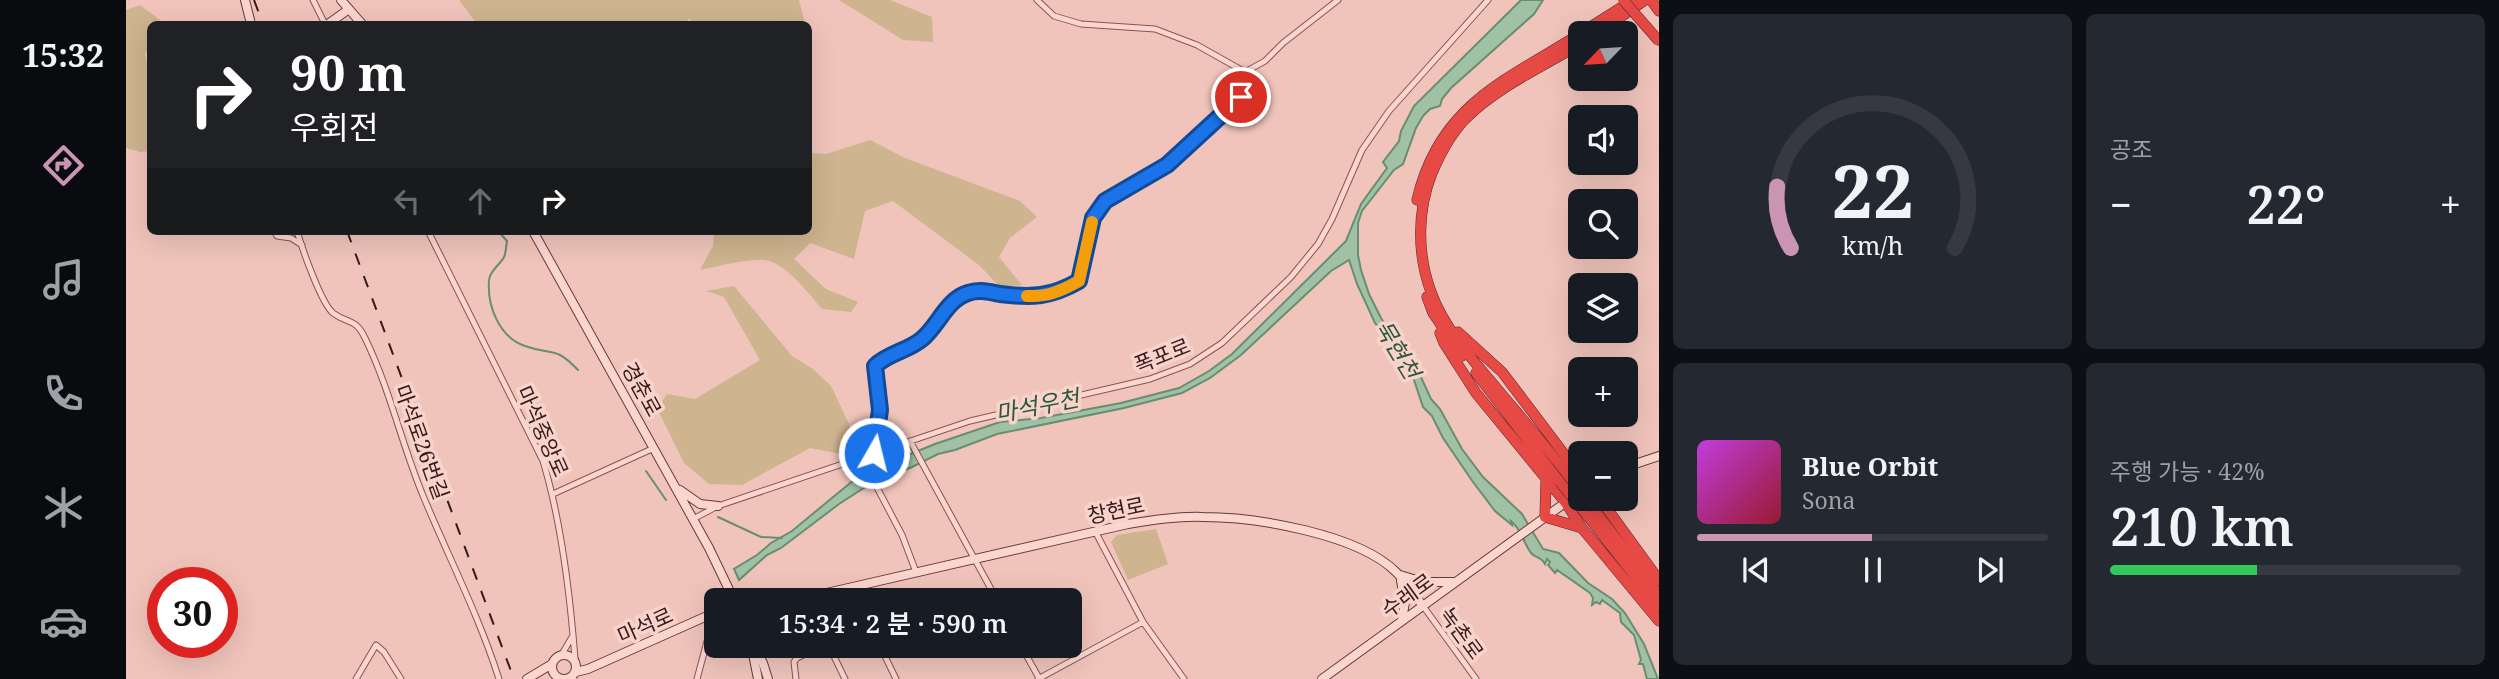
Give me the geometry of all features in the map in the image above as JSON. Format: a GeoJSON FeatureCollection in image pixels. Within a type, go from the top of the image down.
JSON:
{"type":"FeatureCollection","features":[{"type":"Feature","properties":{"kind":"highway"},"geometry":{"type":"LineString","coordinates":[[1623,0],[1659,41]]}},
{"type":"Feature","properties":{"kind":"highway"},"geometry":{"type":"LineString","coordinates":[[1601,21],[1633,0]]}},
{"type":"Feature","properties":{"kind":"highway"},"geometry":{"type":"LineString","coordinates":[[1615,21],[1645,0]]}},
{"type":"Feature","properties":{"kind":"highway"},"geometry":{"type":"LineString","coordinates":[[1651,0],[1659,11]]}},
{"type":"Feature","properties":{"kind":"highway"},"geometry":{"type":"LineString","coordinates":[[1568,42],[1484,94],[1462,111],[1433,152],[1416,204],[1414,235],[1421,284],[1444,343],[1476,393],[1659,621]]}},
{"type":"Feature","properties":{"kind":"highway"},"geometry":{"type":"LineString","coordinates":[[1568,51],[1490,98],[1464,120],[1438,158],[1422,203],[1420,235],[1422,260],[1430,291],[1447,322],[1465,351],[1568,482]]}},
{"type":"Feature","properties":{"kind":"highway"},"geometry":{"type":"LineString","coordinates":[[1433,313],[1447,337],[1659,595]]}},
{"type":"Feature","properties":{"kind":"highway"},"geometry":{"type":"LineString","coordinates":[[1447,322],[1502,372],[1568,460]]}},
{"type":"Feature","properties":{"kind":"highway"},"geometry":{"type":"LineString","coordinates":[[1546,479],[1545,517],[1582,528]]}},
{"type":"Feature","properties":{"kind":"highway"},"geometry":{"type":"LineString","coordinates":[[1609,511],[1659,580]]}},
{"type":"Feature","properties":{"kind":"highway"},"geometry":{"type":"LineString","coordinates":[[1591,513],[1659,607]]}},
{"type":"Feature","properties":{"kind":"main road"},"geometry":{"type":"LineString","coordinates":[[244,0],[250,21]]}},
{"type":"Feature","properties":{"kind":"main road"},"geometry":{"type":"LineString","coordinates":[[341,0],[359,21]]}},
{"type":"Feature","properties":{"kind":"main road"},"geometry":{"type":"LineString","coordinates":[[331,21],[349,9]]}},
{"type":"Feature","properties":{"kind":"main road","name":"경춘로"},"geometry":{"type":"LineString","coordinates":[[535,235],[729,588]]}},
{"type":"Feature","properties":{"kind":"main road"},"geometry":{"type":"LineString","coordinates":[[1638,463],[1659,456]]}},
{"type":"Feature","properties":{"kind":"main road"},"geometry":{"type":"LineString","coordinates":[[675,487],[700,504],[718,506]]}},
{"type":"Feature","properties":{"kind":"main road"},"geometry":{"type":"LineString","coordinates":[[1545,517],[1566,503]]}},
{"type":"Feature","properties":{"kind":"main road","name":"창현로"},"geometry":{"type":"LineString","coordinates":[[855,588],[1128,524],[1171,517],[1204,517],[1243,520],[1327,535],[1363,548],[1399,575],[1423,606]]}},
{"type":"Feature","properties":{"kind":"main road","name":"수레로"},"geometry":{"type":"LineString","coordinates":[[1322,679],[1545,517]]}},
{"type":"Feature","properties":{"kind":"main road"},"geometry":{"type":"LineString","coordinates":[[1402,621],[1405,602],[1399,575],[1423,582],[1455,582]]}},
{"type":"Feature","properties":{"kind":"main road","name":"마석로"},"geometry":{"type":"LineString","coordinates":[[574,675],[704,618]]}},
{"type":"Feature","properties":{"kind":"main road"},"geometry":{"type":"LineString","coordinates":[[562,654],[575,659],[574,675],[566,679],[529,678],[552,664],[556,657],[562,654]]}},
{"type":"Feature","properties":{"kind":"main road"},"geometry":{"type":"LineString","coordinates":[[755,658],[758,679]]}},
{"type":"Feature","properties":{"kind":"main road"},"geometry":{"type":"LineString","coordinates":[[760,658],[768,679]]}},
{"type":"Feature","properties":{"kind":"main road"},"geometry":{"type":"LineString","coordinates":[[552,664],[557,677]]}},
{"type":"Feature","properties":{"kind":"street"},"geometry":{"type":"LineString","coordinates":[[313,0],[325,21]]}},
{"type":"Feature","properties":{"kind":"street"},"geometry":{"type":"LineString","coordinates":[[1037,0],[1054,16],[1081,24],[1154,29],[1197,45],[1245,72]]}},
{"type":"Feature","properties":{"kind":"street"},"geometry":{"type":"LineString","coordinates":[[1245,72],[1265,61],[1283,43],[1338,0]]}},
{"type":"Feature","properties":{"kind":"street","name":"폭포로"},"geometry":{"type":"LineString","coordinates":[[693,519],[718,506],[910,441],[1005,412],[1150,379],[1190,364],[1222,343],[1292,278],[1318,244],[1362,150],[1389,111],[1488,0]]}},
{"type":"Feature","properties":{"kind":"street"},"geometry":{"type":"LineString","coordinates":[[874,453],[880,410],[875,366],[881,360],[924,338],[951,304],[965,293],[981,290],[1041,297],[1060,292],[1079,281],[1093,218],[1105,201],[1167,165],[1241,97],[1245,72]]}},
{"type":"Feature","properties":{"kind":"street"},"geometry":{"type":"LineString","coordinates":[[276,235],[290,238],[302,245]]}},
{"type":"Feature","properties":{"kind":"street","name":"마석로26번길"},"geometry":{"type":"LineString","coordinates":[[298,235],[325,302],[333,314],[360,327],[366,340],[423,497],[480,621],[499,679]]}},
{"type":"Feature","properties":{"kind":"street","name":"마석중앙로"},"geometry":{"type":"LineString","coordinates":[[430,235],[533,438],[553,494],[575,659]]}},
{"type":"Feature","properties":{"kind":"street"},"geometry":{"type":"LineString","coordinates":[[910,441],[990,588]]}},
{"type":"Feature","properties":{"kind":"street"},"geometry":{"type":"LineString","coordinates":[[553,494],[654,448]]}},
{"type":"Feature","properties":{"kind":"street"},"geometry":{"type":"LineString","coordinates":[[861,457],[902,535],[916,572]]}},
{"type":"Feature","properties":{"kind":"street"},"geometry":{"type":"LineString","coordinates":[[1096,533],[1143,622],[1184,679]]}},
{"type":"Feature","properties":{"kind":"street","name":"녹촌로"},"geometry":{"type":"LineString","coordinates":[[1423,606],[1476,679]]}},
{"type":"Feature","properties":{"kind":"street"},"geometry":{"type":"LineString","coordinates":[[1028,658],[1039,679],[1143,622]]}},
{"type":"Feature","properties":{"kind":"street"},"geometry":{"type":"LineString","coordinates":[[562,654],[571,642],[573,634]]}},
{"type":"Feature","properties":{"kind":"street"},"geometry":{"type":"LineString","coordinates":[[356,679],[376,645],[384,652],[401,679]]}},
{"type":"Feature","properties":{"kind":"street"},"geometry":{"type":"LineString","coordinates":[[698,679],[704,655]]}},
{"type":"Feature","properties":{"kind":"street"},"geometry":{"type":"LineString","coordinates":[[796,679],[793,671],[797,658]]}},
{"type":"Feature","properties":{"kind":"street"},"geometry":{"type":"LineString","coordinates":[[835,658],[845,679]]}},
{"type":"Feature","properties":{"kind":"street"},"geometry":{"type":"LineString","coordinates":[[886,658],[896,679]]}},
{"type":"Feature","properties":{"kind":"shaded area"},"geometry":{"type":"Polygon","coordinates":[[[459,0],[799,0],[804,21],[692,21],[690,18],[687,21],[475,21],[459,0]]]}},
{"type":"Feature","properties":{"kind":"shaded area"},"geometry":{"type":"Polygon","coordinates":[[[839,0],[890,0],[932,17],[933,42],[903,40],[839,0]]]}},
{"type":"Feature","properties":{"kind":"shaded area"},"geometry":{"type":"Polygon","coordinates":[[[140,5],[161,21],[147,21],[147,151],[126,148],[126,10],[140,5]]]}},
{"type":"Feature","properties":{"kind":"shaded area"},"geometry":{"type":"Polygon","coordinates":[[[870,140],[905,158],[1020,201],[1037,217],[1010,238],[999,257],[1022,285],[1000,287],[979,265],[893,201],[865,211],[854,259],[810,243],[794,259],[826,289],[858,302],[851,312],[822,309],[792,276],[770,261],[746,261],[700,270],[713,246],[714,235],[812,235],[812,153],[826,154],[870,140]]]}},
{"type":"Feature","properties":{"kind":"shaded area"},"geometry":{"type":"Polygon","coordinates":[[[734,286],[792,356],[813,369],[831,386],[849,424],[852,456],[810,448],[742,485],[709,484],[684,463],[657,408],[667,394],[695,399],[760,360],[724,297],[706,291],[734,286]]]}},
{"type":"Feature","properties":{"kind":"shaded area"},"geometry":{"type":"Polygon","coordinates":[[[1156,529],[1168,564],[1128,580],[1111,542],[1117,535],[1156,529]]]}},
{"type":"Feature","properties":{"kind":"water","name":"묵현천"},"geometry":{"type":"Polygon","coordinates":[[[1521,0],[1543,0],[1534,14],[1451,88],[1440,106],[1430,109],[1423,116],[1403,164],[1394,170],[1362,211],[1358,223],[1361,270],[1381,318],[1420,375],[1431,399],[1440,409],[1462,449],[1483,477],[1522,514],[1543,549],[1559,553],[1588,583],[1612,599],[1625,613],[1644,644],[1658,679],[1647,679],[1643,664],[1639,664],[1641,660],[1634,635],[1621,622],[1620,613],[1602,600],[1600,604],[1596,602],[1592,605],[1593,598],[1590,593],[1557,570],[1555,573],[1548,565],[1550,562],[1547,559],[1545,564],[1533,555],[1515,525],[1495,511],[1473,482],[1443,438],[1432,416],[1423,407],[1410,368],[1375,323],[1349,260],[1331,271],[1241,355],[1210,378],[1182,393],[997,434],[938,454],[867,486],[781,548],[767,555],[739,580],[734,569],[792,531],[861,474],[935,444],[1000,422],[1041,418],[1121,403],[1179,388],[1232,354],[1346,241],[1361,204],[1387,168],[1383,162],[1399,141],[1401,131],[1414,106],[1521,0]]]}},
{"type":"Feature","properties":{"kind":"waterway"},"geometry":{"type":"LineString","coordinates":[[502,235],[507,241],[504,257],[491,273],[489,280],[490,300],[496,319],[516,342],[558,354],[578,370]]}},
{"type":"Feature","properties":{"kind":"waterway"},"geometry":{"type":"LineString","coordinates":[[646,471],[666,500]]}},
{"type":"Feature","properties":{"kind":"waterway"},"geometry":{"type":"LineString","coordinates":[[718,517],[761,537],[782,538]]}},
{"type":"Feature","properties":{"kind":"railway"},"geometry":{"type":"LineString","coordinates":[[254,0],[262,21]]}},
{"type":"Feature","properties":{"kind":"railway"},"geometry":{"type":"LineString","coordinates":[[348,235],[514,679]]}},
{"type":"Feature","properties":{"kind":"slow traffic"},"geometry":{"type":"LineString","coordinates":[[1027,296],[1041,297],[1060,292],[1079,281],[1092,222]]}},
{"type":"Feature","properties":{"kind":"route"},"geometry":{"type":"LineString","coordinates":[[874,453],[880,410],[874,373],[875,366],[881,360],[924,338],[951,304],[965,293],[981,290],[1041,297],[1060,292],[1079,281],[1093,218],[1105,201],[1167,165],[1241,97]]}},
{"type":"Feature","properties":{"kind":"water label","name":"마석우천"},"geometry":{"type":"Point","coordinates":[1037,405]}}]}
